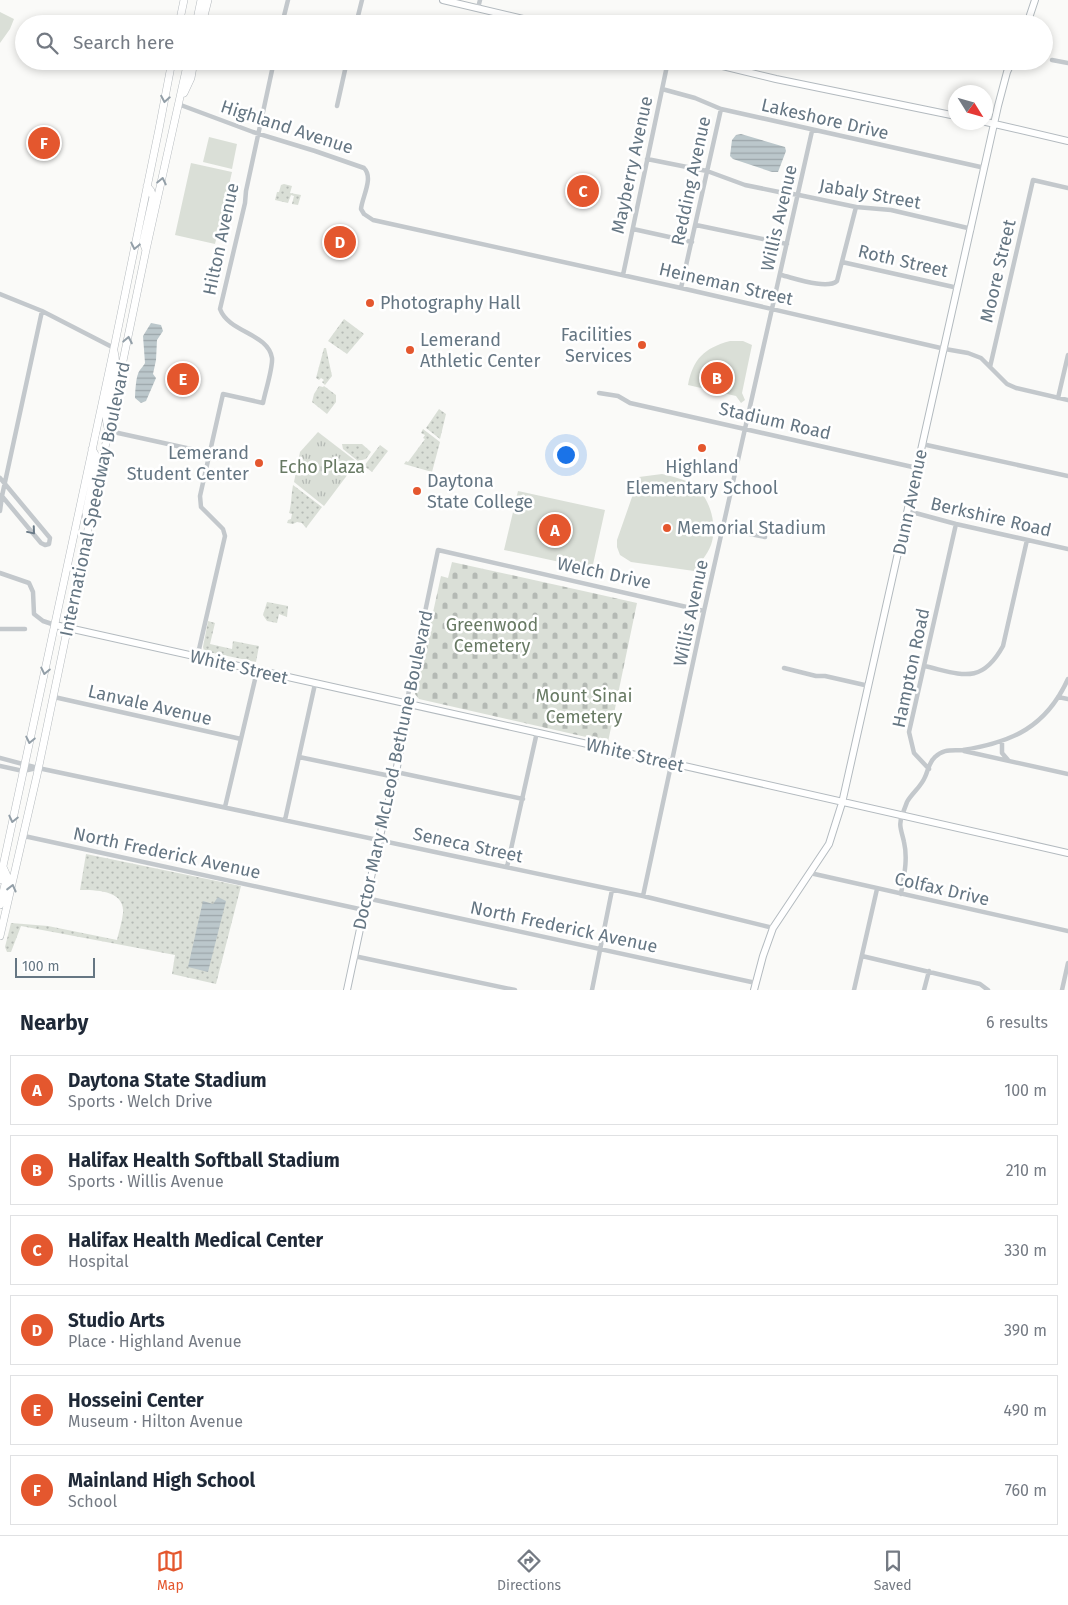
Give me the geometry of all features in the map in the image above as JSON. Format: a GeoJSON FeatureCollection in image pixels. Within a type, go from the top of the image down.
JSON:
{"type":"FeatureCollection","features":[{"type":"Feature","properties":{"kind":"main road"},"geometry":{"type":"LineString","coordinates":[[181,15],[184,0]]}},
{"type":"Feature","properties":{"kind":"main road"},"geometry":{"type":"LineString","coordinates":[[198,15],[201,0]]}},
{"type":"Feature","properties":{"kind":"main road"},"geometry":{"type":"LineString","coordinates":[[204,15],[208,0]]}},
{"type":"Feature","properties":{"kind":"main road","name":"International Speedway Boulevard"},"geometry":{"type":"LineString","coordinates":[[0,880],[114,348],[170,70]]}},
{"type":"Feature","properties":{"kind":"main road","name":"International Speedway Boulevard"},"geometry":{"type":"LineString","coordinates":[[0,936],[54,698],[146,250],[186,70]]}},
{"type":"Feature","properties":{"kind":"main road"},"geometry":{"type":"LineString","coordinates":[[178,104],[191,78],[192,70]]}},
{"type":"Feature","properties":{"kind":"main road"},"geometry":{"type":"LineString","coordinates":[[146,250],[143,242],[153,197],[147,186]]}},
{"type":"Feature","properties":{"kind":"main road"},"geometry":{"type":"LineString","coordinates":[[109,431],[105,418],[116,359],[114,348]]}},
{"type":"Feature","properties":{"kind":"main road"},"geometry":{"type":"LineString","coordinates":[[89,529],[86,513],[97,460],[92,450]]}},
{"type":"Feature","properties":{"kind":"main road"},"geometry":{"type":"LineString","coordinates":[[0,905],[7,876],[3,867]]}},
{"type":"Feature","properties":{"kind":"street"},"geometry":{"type":"LineString","coordinates":[[284,15],[288,0]]}},
{"type":"Feature","properties":{"kind":"street"},"geometry":{"type":"LineString","coordinates":[[358,15],[362,0]]}},
{"type":"Feature","properties":{"kind":"street"},"geometry":{"type":"LineString","coordinates":[[443,0],[507,15]]}},
{"type":"Feature","properties":{"kind":"street"},"geometry":{"type":"LineString","coordinates":[[478,8],[480,0]]}},
{"type":"Feature","properties":{"kind":"street"},"geometry":{"type":"LineString","coordinates":[[1030,15],[1035,0]]}},
{"type":"Feature","properties":{"kind":"street"},"geometry":{"type":"LineString","coordinates":[[1053,60],[1068,63]]}},
{"type":"Feature","properties":{"kind":"street"},"geometry":{"type":"LineString","coordinates":[[258,134],[272,70]]}},
{"type":"Feature","properties":{"kind":"street"},"geometry":{"type":"LineString","coordinates":[[337,106],[345,70]]}},
{"type":"Feature","properties":{"kind":"street","name":"Mayberry Avenue"},"geometry":{"type":"LineString","coordinates":[[623,275],[666,70]]}},
{"type":"Feature","properties":{"kind":"street"},"geometry":{"type":"LineString","coordinates":[[739,70],[948,114]]}},
{"type":"Feature","properties":{"kind":"street","name":"Dunn Avenue"},"geometry":{"type":"LineString","coordinates":[[755,987],[773,928],[829,844],[842,803],[1002,89],[1009,70]]}},
{"type":"Feature","properties":{"kind":"street","name":"Lakeshore Drive"},"geometry":{"type":"LineString","coordinates":[[662,89],[695,98],[721,109],[812,131],[985,168]]}},
{"type":"Feature","properties":{"kind":"street","name":"Highland Avenue"},"geometry":{"type":"LineString","coordinates":[[178,104],[258,134],[364,168],[368,172],[369,177],[361,209],[367,217]]}},
{"type":"Feature","properties":{"kind":"street","name":"Redding Avenue"},"geometry":{"type":"LineString","coordinates":[[681,288],[721,109]]}},
{"type":"Feature","properties":{"kind":"street"},"geometry":{"type":"LineString","coordinates":[[995,124],[1068,141]]}},
{"type":"Feature","properties":{"kind":"street","name":"Willis Avenue"},"geometry":{"type":"LineString","coordinates":[[643,896],[704,611],[724,529],[812,131]]}},
{"type":"Feature","properties":{"kind":"street","name":"Hilton Avenue"},"geometry":{"type":"LineString","coordinates":[[197,658],[225,536],[223,529],[201,507],[200,496],[223,394],[263,403],[272,365],[269,349],[228,322],[220,309],[245,203],[258,134]]}},
{"type":"Feature","properties":{"kind":"street","name":"Jabaly Street"},"geometry":{"type":"LineString","coordinates":[[647,159],[706,171],[745,185],[856,207],[891,210],[972,229]]}},
{"type":"Feature","properties":{"kind":"street","name":"Moore Street"},"geometry":{"type":"LineString","coordinates":[[990,367],[1034,180],[1068,188]]}},
{"type":"Feature","properties":{"kind":"street"},"geometry":{"type":"LineString","coordinates":[[781,275],[828,285],[837,281],[856,207]]}},
{"type":"Feature","properties":{"kind":"street","name":"Heineman Street"},"geometry":{"type":"LineString","coordinates":[[367,217],[410,229],[772,308],[945,350],[968,353],[981,358],[1007,384],[1016,388],[1068,400]]}},
{"type":"Feature","properties":{"kind":"street"},"geometry":{"type":"LineString","coordinates":[[696,225],[787,244]]}},
{"type":"Feature","properties":{"kind":"street"},"geometry":{"type":"LineString","coordinates":[[633,229],[692,242]]}},
{"type":"Feature","properties":{"kind":"street","name":"Roth Street"},"geometry":{"type":"LineString","coordinates":[[842,262],[958,288]]}},
{"type":"Feature","properties":{"kind":"street"},"geometry":{"type":"LineString","coordinates":[[0,294],[42,311],[114,348]]}},
{"type":"Feature","properties":{"kind":"street"},"geometry":{"type":"LineString","coordinates":[[0,511],[1,495],[5,484],[42,311]]}},
{"type":"Feature","properties":{"kind":"street"},"geometry":{"type":"LineString","coordinates":[[1058,398],[1068,355]]}},
{"type":"Feature","properties":{"kind":"street","name":"Stadium Road"},"geometry":{"type":"LineString","coordinates":[[599,392],[618,396],[630,403],[917,468]]}},
{"type":"Feature","properties":{"kind":"street"},"geometry":{"type":"LineString","coordinates":[[109,431],[209,453]]}},
{"type":"Feature","properties":{"kind":"street"},"geometry":{"type":"LineString","coordinates":[[922,444],[1068,476]]}},
{"type":"Feature","properties":{"kind":"street"},"geometry":{"type":"LineString","coordinates":[[0,478],[50,538],[49,544],[45,545],[42,542],[1,495]]}},
{"type":"Feature","properties":{"kind":"street","name":"Berkshire Road"},"geometry":{"type":"LineString","coordinates":[[908,511],[956,524],[1068,549]]}},
{"type":"Feature","properties":{"kind":"street","name":"Hampton Road"},"geometry":{"type":"LineString","coordinates":[[928,769],[914,754],[909,732],[956,524]]}},
{"type":"Feature","properties":{"kind":"street"},"geometry":{"type":"LineString","coordinates":[[724,529],[765,537]]}},
{"type":"Feature","properties":{"kind":"street"},"geometry":{"type":"LineString","coordinates":[[924,666],[966,675],[989,667],[1003,646],[1027,540]]}},
{"type":"Feature","properties":{"kind":"street","name":"Welch Drive"},"geometry":{"type":"LineString","coordinates":[[438,550],[704,611]]}},
{"type":"Feature","properties":{"kind":"street","name":"Doctor Mary McLeod Bethune Boulevard"},"geometry":{"type":"LineString","coordinates":[[347,990],[366,898],[395,775],[409,704],[408,696],[411,679],[438,550]]}},
{"type":"Feature","properties":{"kind":"street"},"geometry":{"type":"LineString","coordinates":[[0,573],[29,583],[32,592],[34,614],[43,621],[55,624]]}},
{"type":"Feature","properties":{"kind":"street","name":"White Street"},"geometry":{"type":"LineString","coordinates":[[55,624],[197,658],[537,732],[1068,853]]}},
{"type":"Feature","properties":{"kind":"street"},"geometry":{"type":"LineString","coordinates":[[0,630],[25,629]]}},
{"type":"Feature","properties":{"kind":"street"},"geometry":{"type":"LineString","coordinates":[[784,668],[869,686]]}},
{"type":"Feature","properties":{"kind":"street"},"geometry":{"type":"LineString","coordinates":[[225,807],[257,671]]}},
{"type":"Feature","properties":{"kind":"street"},"geometry":{"type":"LineString","coordinates":[[901,894],[906,861],[904,838],[900,828],[901,816],[908,801],[919,788],[935,757],[946,750],[960,750],[1010,739],[1031,727],[1049,710],[1068,679]]}},
{"type":"Feature","properties":{"kind":"street"},"geometry":{"type":"LineString","coordinates":[[285,820],[315,684]]}},
{"type":"Feature","properties":{"kind":"street"},"geometry":{"type":"LineString","coordinates":[[1058,697],[1068,699]]}},
{"type":"Feature","properties":{"kind":"street","name":"Lanvale Avenue"},"geometry":{"type":"LineString","coordinates":[[54,698],[240,739]]}},
{"type":"Feature","properties":{"kind":"street"},"geometry":{"type":"LineString","coordinates":[[507,867],[537,732]]}},
{"type":"Feature","properties":{"kind":"street"},"geometry":{"type":"LineString","coordinates":[[1002,741],[1002,753],[1008,761]]}},
{"type":"Feature","properties":{"kind":"street"},"geometry":{"type":"LineString","coordinates":[[960,750],[1068,774]]}},
{"type":"Feature","properties":{"kind":"street"},"geometry":{"type":"LineString","coordinates":[[299,757],[522,799]]}},
{"type":"Feature","properties":{"kind":"street"},"geometry":{"type":"LineString","coordinates":[[0,758],[25,763],[38,768]]}},
{"type":"Feature","properties":{"kind":"street"},"geometry":{"type":"LineString","coordinates":[[0,766],[23,771],[38,768]]}},
{"type":"Feature","properties":{"kind":"street","name":"Seneca Street"},"geometry":{"type":"LineString","coordinates":[[38,768],[643,896],[773,928]]}},
{"type":"Feature","properties":{"kind":"street","name":"North Frederick Avenue"},"geometry":{"type":"LineString","coordinates":[[24,836],[364,910]]}},
{"type":"Feature","properties":{"kind":"street","name":"Colfax Drive"},"geometry":{"type":"LineString","coordinates":[[810,873],[1068,931]]}},
{"type":"Feature","properties":{"kind":"street"},"geometry":{"type":"LineString","coordinates":[[854,990],[877,889]]}},
{"type":"Feature","properties":{"kind":"street"},"geometry":{"type":"LineString","coordinates":[[592,990],[612,890]]}},
{"type":"Feature","properties":{"kind":"street","name":"North Frederick Avenue"},"geometry":{"type":"LineString","coordinates":[[366,898],[601,949],[755,987]]}},
{"type":"Feature","properties":{"kind":"street"},"geometry":{"type":"LineString","coordinates":[[354,956],[515,990]]}},
{"type":"Feature","properties":{"kind":"street"},"geometry":{"type":"LineString","coordinates":[[862,956],[980,984],[988,990]]}},
{"type":"Feature","properties":{"kind":"street"},"geometry":{"type":"LineString","coordinates":[[1062,990],[1068,963]]}},
{"type":"Feature","properties":{"kind":"street"},"geometry":{"type":"LineString","coordinates":[[924,990],[928,971]]}},
{"type":"Feature","properties":{"kind":"green space"},"geometry":{"type":"Polygon","coordinates":[[[0,12],[14,19],[10,29],[0,43],[0,12]]]}},
{"type":"Feature","properties":{"kind":"green space"},"geometry":{"type":"Polygon","coordinates":[[[209,137],[237,144],[232,169],[203,162],[209,137]]]}},
{"type":"Feature","properties":{"kind":"green space"},"geometry":{"type":"Polygon","coordinates":[[[191,163],[232,172],[215,244],[175,235],[191,163]]]}},
{"type":"Feature","properties":{"kind":"green space"},"geometry":{"type":"Polygon","coordinates":[[[281,185],[292,186],[290,193],[301,195],[298,205],[292,204],[294,196],[291,195],[288,203],[275,200],[277,192],[279,192],[281,185]]]}},
{"type":"Feature","properties":{"kind":"green space"},"geometry":{"type":"Polygon","coordinates":[[[344,319],[364,334],[347,354],[328,341],[344,319]]]}},
{"type":"Feature","properties":{"kind":"green space"},"geometry":{"type":"Polygon","coordinates":[[[730,341],[743,341],[752,345],[742,393],[745,400],[741,403],[736,396],[688,385],[693,368],[701,356],[713,347],[730,341]]]}},
{"type":"Feature","properties":{"kind":"green space"},"geometry":{"type":"Polygon","coordinates":[[[324,348],[326,348],[332,376],[325,385],[322,382],[324,380],[316,378],[324,348]]]}},
{"type":"Feature","properties":{"kind":"green space"},"geometry":{"type":"Polygon","coordinates":[[[319,386],[324,386],[336,395],[336,402],[327,414],[312,402],[319,386]]]}},
{"type":"Feature","properties":{"kind":"green space"},"geometry":{"type":"Polygon","coordinates":[[[439,409],[446,414],[440,439],[426,428],[439,409]]]}},
{"type":"Feature","properties":{"kind":"green space"},"geometry":{"type":"Polygon","coordinates":[[[423,429],[440,442],[432,472],[404,464],[406,461],[408,462],[425,439],[423,438],[425,435],[421,433],[423,429]]]}},
{"type":"Feature","properties":{"kind":"green space","name":"Echo Plaza"},"geometry":{"type":"Polygon","coordinates":[[[318,432],[357,462],[324,506],[294,482],[300,452],[318,432]]]}},
{"type":"Feature","properties":{"kind":"green space"},"geometry":{"type":"Polygon","coordinates":[[[342,444],[362,444],[371,452],[366,459],[358,461],[343,449],[342,444]]]}},
{"type":"Feature","properties":{"kind":"green space"},"geometry":{"type":"Polygon","coordinates":[[[380,445],[388,451],[372,472],[364,466],[380,445]]]}},
{"type":"Feature","properties":{"kind":"green space","name":"Memorial Stadium"},"geometry":{"type":"Polygon","coordinates":[[[662,474],[692,484],[704,496],[711,512],[714,529],[711,545],[694,571],[631,562],[620,555],[617,547],[617,540],[639,477],[662,474]]]}},
{"type":"Feature","properties":{"kind":"green space"},"geometry":{"type":"Polygon","coordinates":[[[293,485],[322,507],[306,528],[302,523],[287,523],[291,519],[292,514],[289,513],[293,485]]]}},
{"type":"Feature","properties":{"kind":"green space"},"geometry":{"type":"Polygon","coordinates":[[[518,491],[605,510],[592,569],[504,550],[518,491]]]}},
{"type":"Feature","properties":{"kind":"green space","name":"Greenwood Cemetery"},"geometry":{"type":"Polygon","coordinates":[[[452,562],[637,603],[608,742],[419,699],[415,694],[441,576],[448,578],[452,562]]]}},
{"type":"Feature","properties":{"kind":"green space"},"geometry":{"type":"Polygon","coordinates":[[[267,602],[288,606],[287,617],[279,614],[277,623],[267,621],[263,615],[267,602]]]}},
{"type":"Feature","properties":{"kind":"green space"},"geometry":{"type":"Polygon","coordinates":[[[208,621],[215,623],[210,644],[232,649],[233,641],[259,646],[256,662],[204,651],[203,647],[208,621]]]}},
{"type":"Feature","properties":{"kind":"green space"},"geometry":{"type":"Polygon","coordinates":[[[86,854],[241,886],[216,984],[172,974],[175,955],[21,926],[11,952],[7,952],[5,947],[11,923],[48,926],[117,940],[123,913],[119,900],[101,891],[80,890],[86,854]]]}},
{"type":"Feature","properties":{"kind":"shaded area"},"geometry":{"type":"Polygon","coordinates":[[[741,134],[785,147],[786,151],[778,172],[772,172],[733,159],[730,156],[732,140],[736,135],[741,134]]]}},
{"type":"Feature","properties":{"kind":"shaded area"},"geometry":{"type":"Polygon","coordinates":[[[151,323],[161,325],[163,331],[157,340],[153,374],[156,378],[146,401],[141,403],[135,398],[136,382],[145,363],[143,336],[151,323]]]}},
{"type":"Feature","properties":{"kind":"shaded area"},"geometry":{"type":"Polygon","coordinates":[[[218,897],[226,901],[208,972],[188,967],[203,901],[213,904],[218,897]]]}},
{"type":"Feature","properties":{"kind":"place","name":"Mainland High School"},"geometry":{"type":"Point","coordinates":[44,143]}},
{"type":"Feature","properties":{"kind":"place","name":"Halifax Health Medical Center"},"geometry":{"type":"Point","coordinates":[583,191]}},
{"type":"Feature","properties":{"kind":"place","name":"Studio Arts"},"geometry":{"type":"Point","coordinates":[340,242]}},
{"type":"Feature","properties":{"kind":"place","name":"Photography Hall"},"geometry":{"type":"Point","coordinates":[370,303]}},
{"type":"Feature","properties":{"kind":"place","name":"Facilities Services"},"geometry":{"type":"Point","coordinates":[642,345]}},
{"type":"Feature","properties":{"kind":"place","name":"Lemerand Athletic Center"},"geometry":{"type":"Point","coordinates":[410,350]}},
{"type":"Feature","properties":{"kind":"place","name":"Halifax Health Softball Stadium"},"geometry":{"type":"Point","coordinates":[717,378]}},
{"type":"Feature","properties":{"kind":"place","name":"Hosseini Center"},"geometry":{"type":"Point","coordinates":[183,379]}},
{"type":"Feature","properties":{"kind":"place","name":"Highland Elementary School"},"geometry":{"type":"Point","coordinates":[702,448]}},
{"type":"Feature","properties":{"kind":"place","name":"Lemerand Student Center"},"geometry":{"type":"Point","coordinates":[259,463]}},
{"type":"Feature","properties":{"kind":"place","name":"Daytona State College"},"geometry":{"type":"Point","coordinates":[417,491]}},
{"type":"Feature","properties":{"kind":"place","name":"Memorial Stadium"},"geometry":{"type":"Point","coordinates":[667,528]}},
{"type":"Feature","properties":{"kind":"place","name":"Daytona State Stadium"},"geometry":{"type":"Point","coordinates":[555,530]}},
{"type":"Feature","properties":{"kind":"park label","name":"Mount Sinai Cemetery"},"geometry":{"type":"Point","coordinates":[584,706]}}]}
